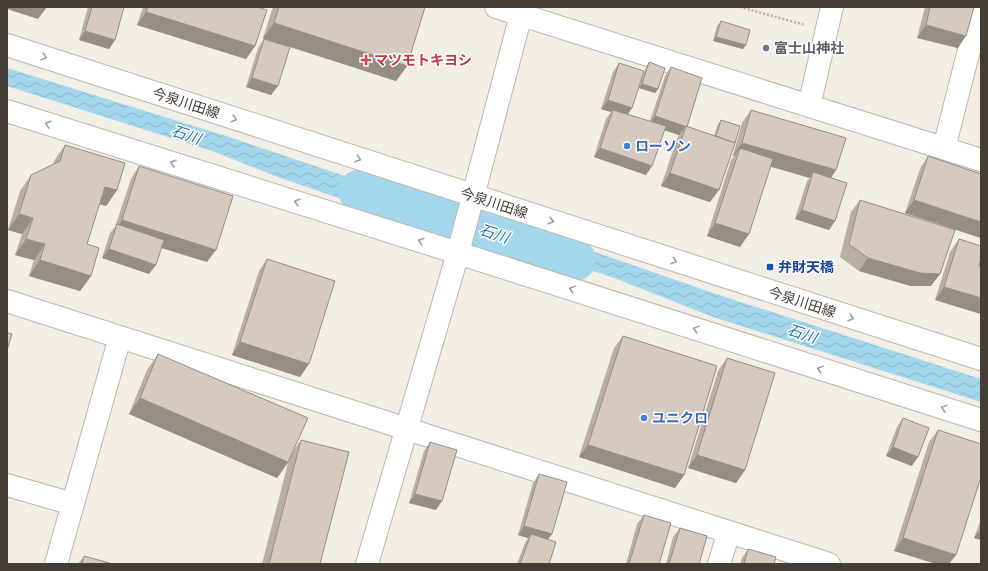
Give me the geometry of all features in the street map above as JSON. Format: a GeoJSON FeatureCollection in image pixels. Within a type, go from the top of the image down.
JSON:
{"type":"FeatureCollection","features":[{"type":"Feature","properties":{"kind":"street"},"geometry":{"type":"LineString","coordinates":[[496,7],[522,11],[809,106],[981,160]]}},
{"type":"Feature","properties":{"kind":"street"},"geometry":{"type":"LineString","coordinates":[[809,106],[832,7]]}},
{"type":"Feature","properties":{"kind":"street"},"geometry":{"type":"LineString","coordinates":[[944,148],[980,7]]}},
{"type":"Feature","properties":{"kind":"street"},"geometry":{"type":"LineString","coordinates":[[367,564],[458,253],[522,11]]}},
{"type":"Feature","properties":{"kind":"street","name":"今泉川田線"},"geometry":{"type":"LineString","coordinates":[[7,45],[981,359]]}},
{"type":"Feature","properties":{"kind":"street"},"geometry":{"type":"LineString","coordinates":[[7,111],[981,420]]}},
{"type":"Feature","properties":{"kind":"street"},"geometry":{"type":"LineString","coordinates":[[7,301],[829,564]]}},
{"type":"Feature","properties":{"kind":"street"},"geometry":{"type":"LineString","coordinates":[[56,564],[120,337]]}},
{"type":"Feature","properties":{"kind":"street"},"geometry":{"type":"LineString","coordinates":[[7,485],[73,504]]}},
{"type":"Feature","properties":{"kind":"street"},"geometry":{"type":"LineString","coordinates":[[719,564],[729,532]]}},
{"type":"Feature","properties":{"kind":"path"},"geometry":{"type":"LineString","coordinates":[[740,7],[826,31]]}},
{"type":"Feature","properties":{"kind":"water"},"geometry":{"type":"Polygon","coordinates":[[[7,68],[226,136],[416,200],[411,223],[278,177],[212,151],[7,86],[7,68]]]}},
{"type":"Feature","properties":{"kind":"water"},"geometry":{"type":"Polygon","coordinates":[[[525,228],[725,297],[981,379],[981,402],[713,317],[617,279],[519,246],[525,228]]]}},
{"type":"Feature","properties":{"kind":"building"},"geometry":{"type":"Polygon","coordinates":[[[92,7],[124,7],[115,40],[85,31],[92,7]]]}},
{"type":"Feature","properties":{"kind":"building"},"geometry":{"type":"Polygon","coordinates":[[[148,7],[257,7],[267,10],[255,46],[146,12],[148,7]]]}},
{"type":"Feature","properties":{"kind":"building","name":"マツモトキヨシ"},"geometry":{"type":"Polygon","coordinates":[[[279,7],[425,7],[407,66],[274,23],[279,7]]]}},
{"type":"Feature","properties":{"kind":"building"},"geometry":{"type":"Polygon","coordinates":[[[930,7],[974,7],[966,36],[926,25],[930,7]]]}},
{"type":"Feature","properties":{"kind":"building"},"geometry":{"type":"Polygon","coordinates":[[[721,21],[750,30],[746,45],[716,37],[721,21]]]}},
{"type":"Feature","properties":{"kind":"building"},"geometry":{"type":"Polygon","coordinates":[[[264,39],[290,47],[278,86],[252,78],[264,39]]]}},
{"type":"Feature","properties":{"kind":"building"},"geometry":{"type":"Polygon","coordinates":[[[649,62],[665,68],[658,89],[642,84],[649,62]]]}},
{"type":"Feature","properties":{"kind":"building"},"geometry":{"type":"Polygon","coordinates":[[[619,63],[644,71],[632,108],[608,100],[619,63]]]}},
{"type":"Feature","properties":{"kind":"building"},"geometry":{"type":"Polygon","coordinates":[[[671,67],[702,78],[687,127],[655,116],[671,67]]]}},
{"type":"Feature","properties":{"kind":"building","name":"ローソン"},"geometry":{"type":"Polygon","coordinates":[[[613,110],[666,126],[652,166],[600,148],[613,110]]]}},
{"type":"Feature","properties":{"kind":"building"},"geometry":{"type":"Polygon","coordinates":[[[751,110],[846,138],[836,170],[742,143],[751,110]]]}},
{"type":"Feature","properties":{"kind":"building"},"geometry":{"type":"Polygon","coordinates":[[[721,120],[740,126],[735,143],[716,136],[721,120]]]}},
{"type":"Feature","properties":{"kind":"building"},"geometry":{"type":"Polygon","coordinates":[[[686,126],[735,143],[719,190],[670,173],[686,126]]]}},
{"type":"Feature","properties":{"kind":"building"},"geometry":{"type":"Polygon","coordinates":[[[65,145],[125,163],[117,190],[105,187],[87,244],[99,248],[91,276],[40,260],[45,244],[26,239],[33,218],[19,214],[31,175],[60,161],[65,145]]]}},
{"type":"Feature","properties":{"kind":"building"},"geometry":{"type":"Polygon","coordinates":[[[740,148],[773,159],[749,234],[715,223],[740,148]]]}},
{"type":"Feature","properties":{"kind":"building"},"geometry":{"type":"Polygon","coordinates":[[[928,156],[981,174],[981,222],[914,200],[928,156]]]}},
{"type":"Feature","properties":{"kind":"building"},"geometry":{"type":"Polygon","coordinates":[[[139,166],[233,196],[216,250],[122,220],[139,166]]]}},
{"type":"Feature","properties":{"kind":"building"},"geometry":{"type":"Polygon","coordinates":[[[813,172],[847,183],[835,221],[802,210],[813,172]]]}},
{"type":"Feature","properties":{"kind":"building"},"geometry":{"type":"Polygon","coordinates":[[[860,200],[955,230],[940,274],[920,273],[868,258],[849,244],[860,200]]]}},
{"type":"Feature","properties":{"kind":"building"},"geometry":{"type":"Polygon","coordinates":[[[117,224],[164,240],[156,265],[109,249],[117,224]]]}},
{"type":"Feature","properties":{"kind":"building"},"geometry":{"type":"Polygon","coordinates":[[[959,239],[981,246],[979,266],[981,266],[981,298],[944,287],[959,239]]]}},
{"type":"Feature","properties":{"kind":"building"},"geometry":{"type":"Polygon","coordinates":[[[267,259],[335,281],[309,364],[240,342],[267,259]]]}},
{"type":"Feature","properties":{"kind":"building"},"geometry":{"type":"Polygon","coordinates":[[[7,333],[12,334],[7,350],[7,333]]]}},
{"type":"Feature","properties":{"kind":"building","name":"ユニクロ"},"geometry":{"type":"Polygon","coordinates":[[[623,336],[717,366],[684,475],[588,445],[623,336]]]}},
{"type":"Feature","properties":{"kind":"building"},"geometry":{"type":"Polygon","coordinates":[[[158,354],[308,418],[288,462],[140,398],[158,354]]]}},
{"type":"Feature","properties":{"kind":"building"},"geometry":{"type":"Polygon","coordinates":[[[727,358],[775,373],[745,470],[697,455],[727,358]]]}},
{"type":"Feature","properties":{"kind":"building"},"geometry":{"type":"Polygon","coordinates":[[[903,418],[929,428],[918,457],[893,447],[903,418]]]}},
{"type":"Feature","properties":{"kind":"building"},"geometry":{"type":"Polygon","coordinates":[[[938,430],[981,444],[981,477],[956,555],[903,538],[938,430]]]}},
{"type":"Feature","properties":{"kind":"building"},"geometry":{"type":"Polygon","coordinates":[[[301,440],[349,452],[320,564],[269,564],[301,440]]]}},
{"type":"Feature","properties":{"kind":"building"},"geometry":{"type":"Polygon","coordinates":[[[430,442],[457,450],[442,501],[415,494],[430,442]]]}},
{"type":"Feature","properties":{"kind":"building"},"geometry":{"type":"Polygon","coordinates":[[[539,474],[567,482],[552,534],[524,526],[539,474]]]}},
{"type":"Feature","properties":{"kind":"building"},"geometry":{"type":"Polygon","coordinates":[[[644,515],[671,523],[659,564],[629,564],[644,515]]]}},
{"type":"Feature","properties":{"kind":"building"},"geometry":{"type":"Polygon","coordinates":[[[680,528],[707,536],[699,564],[669,564],[680,528]]]}},
{"type":"Feature","properties":{"kind":"building"},"geometry":{"type":"Polygon","coordinates":[[[531,534],[556,542],[549,564],[520,564],[531,534]]]}},
{"type":"Feature","properties":{"kind":"building"},"geometry":{"type":"Polygon","coordinates":[[[748,549],[776,557],[774,564],[744,564],[748,549]]]}},
{"type":"Feature","properties":{"kind":"building"},"geometry":{"type":"Polygon","coordinates":[[[84,556],[113,564],[82,564],[84,556]]]}},
{"type":"Feature","properties":{"kind":"waterway","name":"石川"},"geometry":{"type":"LineString","coordinates":[[359,191],[575,260]]}},
{"type":"Feature","properties":{"kind":"place","name":"富士山神社"},"geometry":{"type":"Point","coordinates":[766,48]}},
{"type":"Feature","properties":{"kind":"place","name":"マツモトキヨシ"},"geometry":{"type":"Point","coordinates":[366,60]}},
{"type":"Feature","properties":{"kind":"place","name":"ローソン"},"geometry":{"type":"Point","coordinates":[627,146]}},
{"type":"Feature","properties":{"kind":"place","name":"弁財天橋"},"geometry":{"type":"Point","coordinates":[770,267]}},
{"type":"Feature","properties":{"kind":"place","name":"ユニクロ"},"geometry":{"type":"Point","coordinates":[644,418]}}]}
